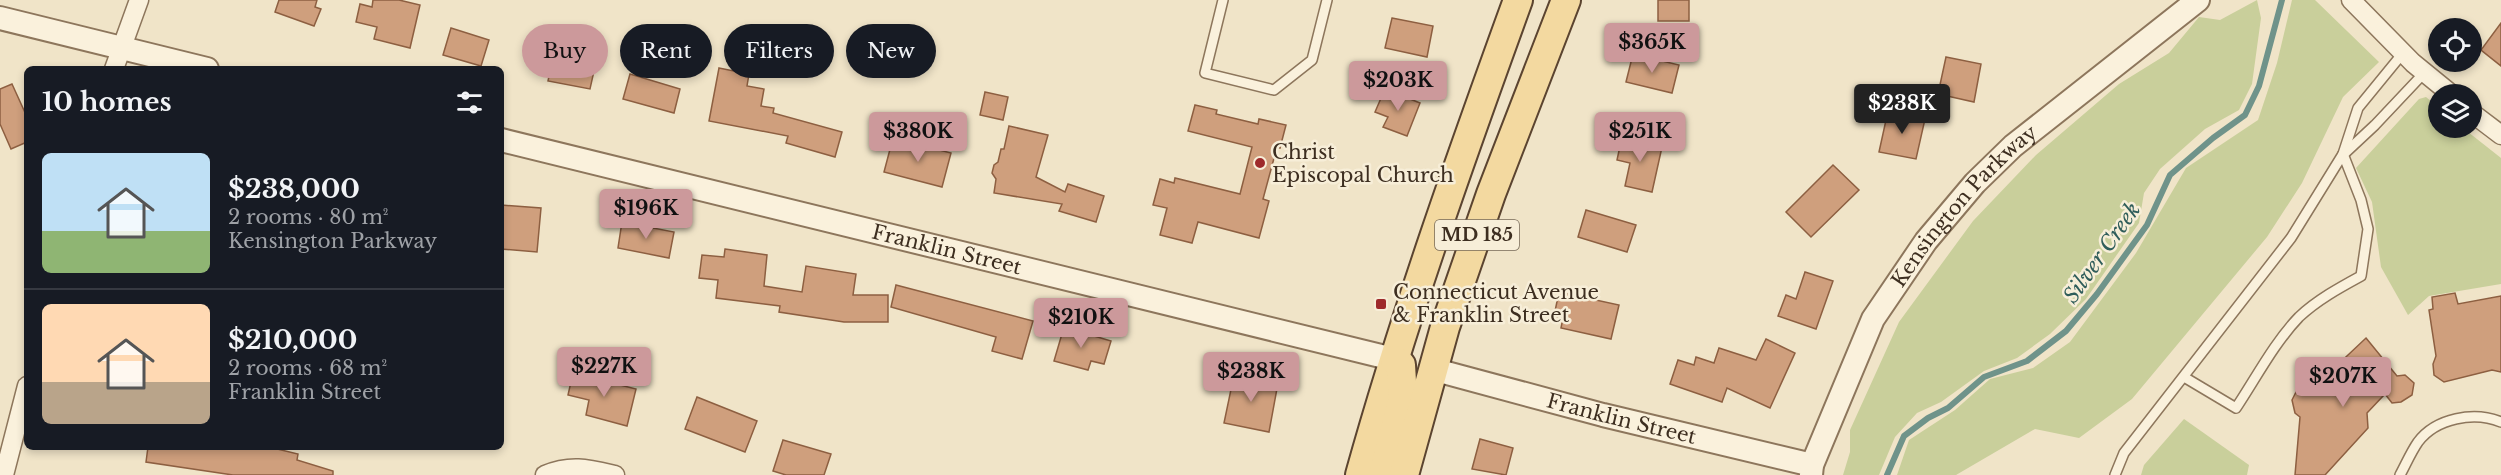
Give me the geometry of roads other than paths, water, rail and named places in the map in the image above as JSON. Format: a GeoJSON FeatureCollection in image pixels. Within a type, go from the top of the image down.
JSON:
{"type":"FeatureCollection","features":[{"type":"Feature","properties":{"kind":"main road","name":"MD 185"},"geometry":{"type":"LineString","coordinates":[[1360,475],[1393,358],[1429,248],[1518,0]]}},
{"type":"Feature","properties":{"kind":"main road","name":"MD 185"},"geometry":{"type":"LineString","coordinates":[[1404,475],[1432,369],[1491,194],[1566,0]]}},
{"type":"Feature","properties":{"kind":"main road"},"geometry":{"type":"LineString","coordinates":[[1429,248],[1434,269],[1416,329],[1414,349],[1420,362],[1432,369]]}},
{"type":"Feature","properties":{"kind":"main road"},"geometry":{"type":"LineString","coordinates":[[1383,475],[1403,398],[1401,365],[1393,358]]}},
{"type":"Feature","properties":{"kind":"street"},"geometry":{"type":"LineString","coordinates":[[118,58],[139,0]]}},
{"type":"Feature","properties":{"kind":"street","name":"Kensington Parkway"},"geometry":{"type":"LineString","coordinates":[[1811,470],[1873,319],[1926,241],[1975,183],[2013,146],[2198,0]]}},
{"type":"Feature","properties":{"kind":"street"},"geometry":{"type":"LineString","coordinates":[[2351,0],[2403,53],[2439,84]]}},
{"type":"Feature","properties":{"kind":"street"},"geometry":{"type":"LineString","coordinates":[[0,18],[118,58],[183,66]]}},
{"type":"Feature","properties":{"kind":"street"},"geometry":{"type":"LineString","coordinates":[[2482,121],[2501,135]]}},
{"type":"Feature","properties":{"kind":"street","name":"Franklin Street"},"geometry":{"type":"LineString","coordinates":[[504,141],[1393,358]]}},
{"type":"Feature","properties":{"kind":"street","name":"Franklin Street"},"geometry":{"type":"LineString","coordinates":[[1432,369],[1811,470]]}},
{"type":"Feature","properties":{"kind":"street"},"geometry":{"type":"LineString","coordinates":[[4,475],[24,398]]}},
{"type":"Feature","properties":{"kind":"street"},"geometry":{"type":"LineString","coordinates":[[545,475],[562,468],[580,467],[615,475]]}},
{"type":"Feature","properties":{"kind":"lane"},"geometry":{"type":"LineString","coordinates":[[1223,0],[1205,73],[1274,90],[1312,60],[1327,0]]}},
{"type":"Feature","properties":{"kind":"lane"},"geometry":{"type":"LineString","coordinates":[[2115,475],[2124,453],[2291,238],[2343,154],[2358,108],[2403,53]]}},
{"type":"Feature","properties":{"kind":"lane"},"geometry":{"type":"LineString","coordinates":[[2343,154],[2375,125],[2425,72]]}},
{"type":"Feature","properties":{"kind":"lane"},"geometry":{"type":"LineString","coordinates":[[2184,377],[2235,408],[2277,345],[2300,317],[2333,291],[2361,276],[2368,229],[2361,200],[2343,154]]}},
{"type":"Feature","properties":{"kind":"lane"},"geometry":{"type":"LineString","coordinates":[[2400,475],[2418,442],[2430,429],[2462,416],[2501,422]]}},
{"type":"Feature","properties":{"kind":"waterway","name":"Silver Creek"},"geometry":{"type":"LineString","coordinates":[[1887,475],[1904,436],[1928,418],[1948,408],[1984,377],[2027,361],[2066,331],[2097,294],[2147,225],[2170,175],[2213,138],[2245,115],[2259,86],[2282,0]]}},
{"type":"Feature","properties":{"kind":"place","name":"Christ Episcopal Church"},"geometry":{"type":"Point","coordinates":[1260,163]}},
{"type":"Feature","properties":{"kind":"place","name":"Connecticut Avenue & Franklin Street"},"geometry":{"type":"Point","coordinates":[1381,304]}}]}
